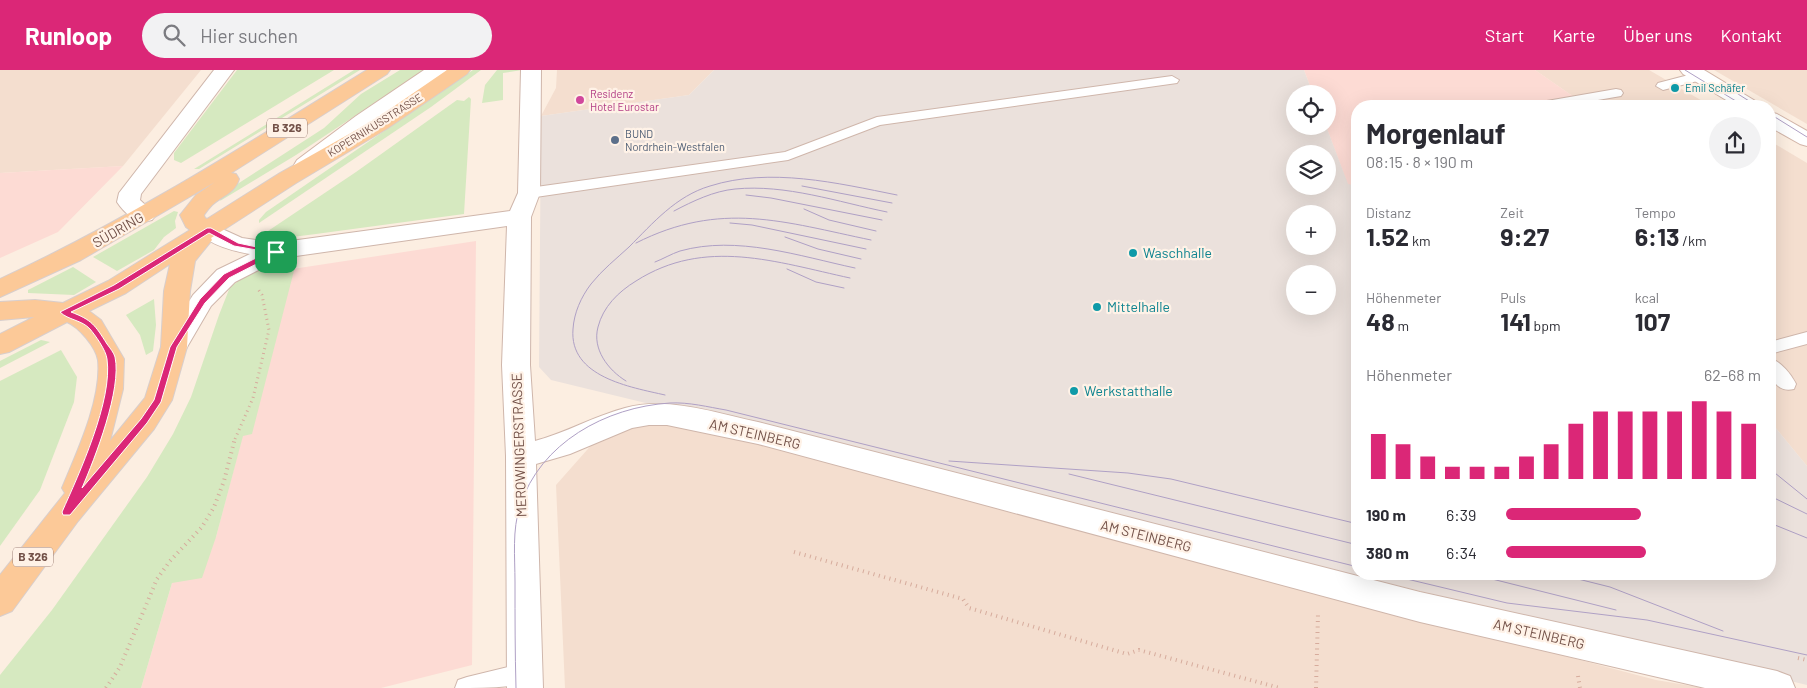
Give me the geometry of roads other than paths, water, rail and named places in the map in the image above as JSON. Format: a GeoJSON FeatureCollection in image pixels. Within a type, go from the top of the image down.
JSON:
{"type":"FeatureCollection","features":[{"type":"Feature","properties":{"kind":"main road","name":"SÜDRING"},"geometry":{"type":"LineString","coordinates":[[0,289],[72,255],[144,215],[232,163],[380,70]]}},
{"type":"Feature","properties":{"kind":"main road","name":"KOPERNIKUSSTRASSE"},"geometry":{"type":"LineString","coordinates":[[288,178],[381,124],[460,70]]}},
{"type":"Feature","properties":{"kind":"main road"},"geometry":{"type":"LineString","coordinates":[[209,230],[194,222],[192,215],[204,200],[226,185],[232,163]]}},
{"type":"Feature","properties":{"kind":"main road","name":"B 326"},"geometry":{"type":"LineString","coordinates":[[0,346],[64,312],[117,287],[288,178]]}},
{"type":"Feature","properties":{"kind":"main road","name":"B 326"},"geometry":{"type":"LineString","coordinates":[[0,601],[67,512],[144,421],[158,400],[174,347],[177,291],[183,259],[209,230]]}},
{"type":"Feature","properties":{"kind":"main road"},"geometry":{"type":"LineString","coordinates":[[0,311],[16,308],[64,312]]}},
{"type":"Feature","properties":{"kind":"main road","name":"B 326"},"geometry":{"type":"LineString","coordinates":[[64,312],[85,321],[93,327],[111,357],[111,373],[106,404],[90,459],[67,512]]}},
{"type":"Feature","properties":{"kind":"street"},"geometry":{"type":"LineString","coordinates":[[144,215],[128,202],[130,193],[224,70]]}},
{"type":"Feature","properties":{"kind":"street"},"geometry":{"type":"LineString","coordinates":[[288,178],[364,120],[437,70]]}},
{"type":"Feature","properties":{"kind":"street","name":"MEROWINGERSTRASSE"},"geometry":{"type":"LineString","coordinates":[[525,681],[521,456],[516,364],[519,217],[529,193],[531,70]]}},
{"type":"Feature","properties":{"kind":"street"},"geometry":{"type":"LineString","coordinates":[[1695,73],[1740,100]]}},
{"type":"Feature","properties":{"kind":"street"},"geometry":{"type":"LineString","coordinates":[[1776,122],[1807,140]]}},
{"type":"Feature","properties":{"kind":"street"},"geometry":{"type":"LineString","coordinates":[[174,347],[202,301],[226,276],[276,252],[519,217]]}},
{"type":"Feature","properties":{"kind":"street"},"geometry":{"type":"LineString","coordinates":[[209,230],[236,244],[276,252]]}},
{"type":"Feature","properties":{"kind":"street","name":"AM STEINBERG"},"geometry":{"type":"LineString","coordinates":[[521,456],[560,446],[627,418],[649,414],[668,414],[758,433],[1420,607],[1777,688]]}},
{"type":"Feature","properties":{"kind":"lane"},"geometry":{"type":"LineString","coordinates":[[1662,86],[1695,73]]}},
{"type":"Feature","properties":{"kind":"lane"},"geometry":{"type":"LineString","coordinates":[[529,193],[788,156],[877,121],[1172,80]]}},
{"type":"Feature","properties":{"kind":"lane"},"geometry":{"type":"LineString","coordinates":[[1576,100],[1616,93]]}},
{"type":"Feature","properties":{"kind":"lane"},"geometry":{"type":"LineString","coordinates":[[1776,346],[1807,338]]}},
{"type":"Feature","properties":{"kind":"lane"},"geometry":{"type":"LineString","coordinates":[[1776,372],[1787,384]]}},
{"type":"Feature","properties":{"kind":"lane","name":"MEROWINGERSTRASSE"},"geometry":{"type":"LineString","coordinates":[[467,688],[525,681]]}},
{"type":"Feature","properties":{"kind":"tram line"},"geometry":{"type":"LineString","coordinates":[[1685,70],[1734,100]]}},
{"type":"Feature","properties":{"kind":"tram line"},"geometry":{"type":"LineString","coordinates":[[1738,94],[1748,100]]}},
{"type":"Feature","properties":{"kind":"tram line"},"geometry":{"type":"LineString","coordinates":[[1776,118],[1807,137]]}},
{"type":"Feature","properties":{"kind":"tram line"},"geometry":{"type":"LineString","coordinates":[[665,395],[619,383],[591,369],[581,358],[574,345],[573,329],[579,305],[591,284],[604,269],[666,211],[686,196],[710,186],[733,180],[756,178],[804,179],[897,195]]}},
{"type":"Feature","properties":{"kind":"tram line"},"geometry":{"type":"LineString","coordinates":[[802,186],[892,203]]}},
{"type":"Feature","properties":{"kind":"tram line"},"geometry":{"type":"LineString","coordinates":[[674,211],[711,194],[735,189],[754,188],[793,191],[887,212]]}},
{"type":"Feature","properties":{"kind":"tram line"},"geometry":{"type":"LineString","coordinates":[[746,195],[771,198],[882,220]]}},
{"type":"Feature","properties":{"kind":"tram line"},"geometry":{"type":"LineString","coordinates":[[804,209],[829,220],[876,231]]}},
{"type":"Feature","properties":{"kind":"tram line"},"geometry":{"type":"LineString","coordinates":[[636,243],[667,230],[696,222],[725,218],[781,222],[871,240]]}},
{"type":"Feature","properties":{"kind":"tram line"},"geometry":{"type":"LineString","coordinates":[[730,223],[752,225],[866,249]]}},
{"type":"Feature","properties":{"kind":"tram line"},"geometry":{"type":"LineString","coordinates":[[785,237],[818,249],[861,259]]}},
{"type":"Feature","properties":{"kind":"tram line"},"geometry":{"type":"LineString","coordinates":[[655,262],[680,251],[724,245],[768,249],[855,268]]}},
{"type":"Feature","properties":{"kind":"tram line"},"geometry":{"type":"LineString","coordinates":[[626,381],[613,371],[599,351],[597,335],[600,320],[607,307],[617,295],[636,281],[662,268],[688,260],[715,256],[741,257],[768,260],[850,278]]}},
{"type":"Feature","properties":{"kind":"tram line"},"geometry":{"type":"LineString","coordinates":[[787,269],[816,282],[844,288]]}},
{"type":"Feature","properties":{"kind":"tram line"},"geometry":{"type":"LineString","coordinates":[[516,688],[515,534],[517,515],[530,484],[543,464],[559,447],[578,432],[622,412],[646,406],[677,403],[726,410],[1351,565]]}},
{"type":"Feature","properties":{"kind":"tram line"},"geometry":{"type":"LineString","coordinates":[[949,461],[1128,473],[1171,479],[1351,522]]}},
{"type":"Feature","properties":{"kind":"tram line"},"geometry":{"type":"LineString","coordinates":[[1069,474],[1351,543]]}},
{"type":"Feature","properties":{"kind":"tram line"},"geometry":{"type":"LineString","coordinates":[[1776,474],[1807,499]]}},
{"type":"Feature","properties":{"kind":"tram line"},"geometry":{"type":"LineString","coordinates":[[1776,499],[1807,514]]}},
{"type":"Feature","properties":{"kind":"tram line"},"geometry":{"type":"LineString","coordinates":[[1776,525],[1807,538]]}},
{"type":"Feature","properties":{"kind":"tram line"},"geometry":{"type":"LineString","coordinates":[[1411,580],[1507,603],[1647,620],[1807,655]]}},
{"type":"Feature","properties":{"kind":"tram line"},"geometry":{"type":"LineString","coordinates":[[1496,580],[1616,610]]}},
{"type":"Feature","properties":{"kind":"tram line"},"geometry":{"type":"LineString","coordinates":[[1582,580],[1610,587],[1723,631]]}},
{"type":"Feature","properties":{"kind":"place","name":"Emil Schäfer"},"geometry":{"type":"Point","coordinates":[1675,88]}},
{"type":"Feature","properties":{"kind":"place","name":"Residenz Hotel Eurostar"},"geometry":{"type":"Point","coordinates":[580,100]}},
{"type":"Feature","properties":{"kind":"place","name":"BUND Nordrhein-Westfalen"},"geometry":{"type":"Point","coordinates":[615,140]}},
{"type":"Feature","properties":{"kind":"place","name":"Waschhalle"},"geometry":{"type":"Point","coordinates":[1133,253]}},
{"type":"Feature","properties":{"kind":"place","name":"Mittelhalle"},"geometry":{"type":"Point","coordinates":[1097,307]}},
{"type":"Feature","properties":{"kind":"place","name":"Werkstatthalle"},"geometry":{"type":"Point","coordinates":[1074,391]}}]}
